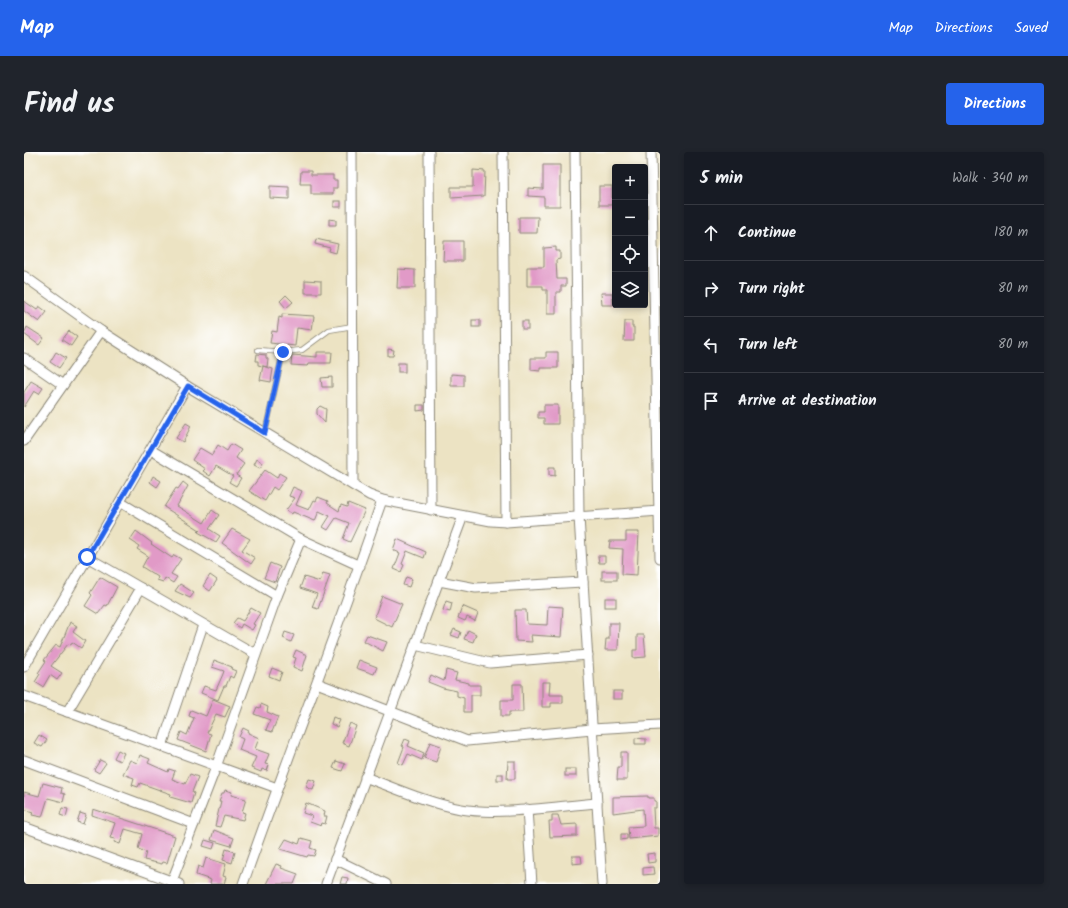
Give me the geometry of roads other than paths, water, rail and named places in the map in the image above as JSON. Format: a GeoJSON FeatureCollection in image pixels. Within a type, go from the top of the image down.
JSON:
{"type":"FeatureCollection","features":[{"type":"Feature","properties":{"kind":"street"},"geometry":{"type":"LineString","coordinates":[[352,152],[353,485]]}},
{"type":"Feature","properties":{"kind":"street"},"geometry":{"type":"LineString","coordinates":[[429,152],[431,510]]}},
{"type":"Feature","properties":{"kind":"street"},"geometry":{"type":"LineString","coordinates":[[503,152],[506,522]]}},
{"type":"Feature","properties":{"kind":"street"},"geometry":{"type":"LineString","coordinates":[[576,152],[579,517],[602,884]]}},
{"type":"Feature","properties":{"kind":"street"},"geometry":{"type":"LineString","coordinates":[[651,152],[660,558]]}},
{"type":"Feature","properties":{"kind":"street"},"geometry":{"type":"LineString","coordinates":[[24,276],[101,331],[188,386],[353,485],[382,500],[463,516],[506,522],[659,511]]}},
{"type":"Feature","properties":{"kind":"street"},"geometry":{"type":"LineString","coordinates":[[24,441],[101,331]]}},
{"type":"Feature","properties":{"kind":"street"},"geometry":{"type":"LineString","coordinates":[[24,358],[63,385]]}},
{"type":"Feature","properties":{"kind":"street"},"geometry":{"type":"LineString","coordinates":[[24,666],[188,386]]}},
{"type":"Feature","properties":{"kind":"street"},"geometry":{"type":"LineString","coordinates":[[151,450],[301,539],[360,566]]}},
{"type":"Feature","properties":{"kind":"street"},"geometry":{"type":"LineString","coordinates":[[243,884],[276,788],[360,566],[382,500]]}},
{"type":"Feature","properties":{"kind":"street"},"geometry":{"type":"LineString","coordinates":[[120,502],[277,596]]}},
{"type":"Feature","properties":{"kind":"street"},"geometry":{"type":"LineString","coordinates":[[326,884],[463,516]]}},
{"type":"Feature","properties":{"kind":"street"},"geometry":{"type":"LineString","coordinates":[[24,827],[175,882],[194,824],[216,767],[255,654],[301,539]]}},
{"type":"Feature","properties":{"kind":"street"},"geometry":{"type":"LineString","coordinates":[[87,557],[255,654]]}},
{"type":"Feature","properties":{"kind":"street"},"geometry":{"type":"LineString","coordinates":[[439,581],[476,588],[583,582]]}},
{"type":"Feature","properties":{"kind":"street"},"geometry":{"type":"LineString","coordinates":[[67,712],[141,588]]}},
{"type":"Feature","properties":{"kind":"street"},"geometry":{"type":"LineString","coordinates":[[162,746],[203,624]]}},
{"type":"Feature","properties":{"kind":"street"},"geometry":{"type":"LineString","coordinates":[[415,645],[490,663],[588,655]]}},
{"type":"Feature","properties":{"kind":"street"},"geometry":{"type":"LineString","coordinates":[[317,683],[467,741],[592,729],[660,725]]}},
{"type":"Feature","properties":{"kind":"street"},"geometry":{"type":"LineString","coordinates":[[24,696],[276,788]]}},
{"type":"Feature","properties":{"kind":"street"},"geometry":{"type":"LineString","coordinates":[[24,760],[194,824]]}},
{"type":"Feature","properties":{"kind":"street"},"geometry":{"type":"LineString","coordinates":[[366,777],[428,801],[462,809],[495,811],[597,803]]}},
{"type":"Feature","properties":{"kind":"street"},"geometry":{"type":"LineString","coordinates":[[527,809],[532,884]]}},
{"type":"Feature","properties":{"kind":"street"},"geometry":{"type":"LineString","coordinates":[[335,859],[386,884]]}},
{"type":"Feature","properties":{"kind":"lane"},"geometry":{"type":"LineString","coordinates":[[258,350],[283,352],[302,350],[329,330],[353,326]]}},
{"type":"Feature","properties":{"kind":"lane"},"geometry":{"type":"LineString","coordinates":[[265,433],[283,352]]}}]}
